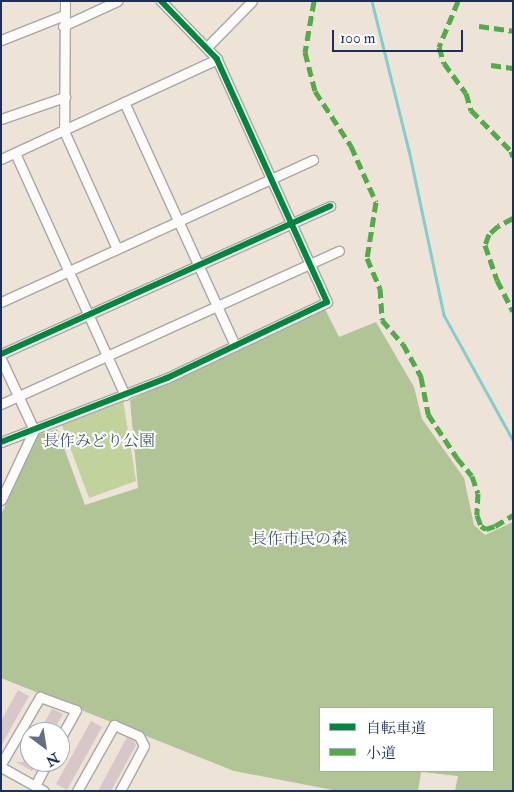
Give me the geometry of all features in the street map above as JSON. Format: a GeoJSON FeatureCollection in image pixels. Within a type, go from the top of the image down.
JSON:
{"type":"FeatureCollection","features":[{"type":"Feature","properties":{"kind":"street"},"geometry":{"type":"LineString","coordinates":[[65,1],[64,131],[117,249]]}},
{"type":"Feature","properties":{"kind":"street"},"geometry":{"type":"LineString","coordinates":[[64,26],[117,1]]}},
{"type":"Feature","properties":{"kind":"street"},"geometry":{"type":"LineString","coordinates":[[1,442],[167,378],[327,302],[217,59],[161,1]]}},
{"type":"Feature","properties":{"kind":"street"},"geometry":{"type":"LineString","coordinates":[[207,47],[252,1]]}},
{"type":"Feature","properties":{"kind":"street"},"geometry":{"type":"LineString","coordinates":[[1,40],[64,15]]}},
{"type":"Feature","properties":{"kind":"street"},"geometry":{"type":"LineString","coordinates":[[1,159],[217,59]]}},
{"type":"Feature","properties":{"kind":"street"},"geometry":{"type":"LineString","coordinates":[[1,120],[65,97]]}},
{"type":"Feature","properties":{"kind":"street"},"geometry":{"type":"LineString","coordinates":[[124,102],[235,346]]}},
{"type":"Feature","properties":{"kind":"street"},"geometry":{"type":"LineString","coordinates":[[15,153],[124,395]]}},
{"type":"Feature","properties":{"kind":"street"},"geometry":{"type":"LineString","coordinates":[[1,302],[313,160]]}},
{"type":"Feature","properties":{"kind":"street"},"geometry":{"type":"LineString","coordinates":[[1,354],[330,206]]}},
{"type":"Feature","properties":{"kind":"street"},"geometry":{"type":"LineString","coordinates":[[1,404],[339,251]]}},
{"type":"Feature","properties":{"kind":"street"},"geometry":{"type":"LineString","coordinates":[[1,359],[34,430]]}},
{"type":"Feature","properties":{"kind":"street"},"geometry":{"type":"LineString","coordinates":[[1,500],[4,489],[34,430]]}},
{"type":"Feature","properties":{"kind":"street"},"geometry":{"type":"LineString","coordinates":[[26,722],[40,696],[76,710],[69,722]]}},
{"type":"Feature","properties":{"kind":"street"},"geometry":{"type":"LineString","coordinates":[[76,791],[114,725],[139,736],[144,746],[120,791]]}},
{"type":"Feature","properties":{"kind":"street"},"geometry":{"type":"LineString","coordinates":[[20,732],[1,766],[44,791]]}},
{"type":"Feature","properties":{"kind":"street"},"geometry":{"type":"LineString","coordinates":[[35,786],[43,772]]}},
{"type":"Feature","properties":{"kind":"street"},"geometry":{"type":"LineString","coordinates":[[24,779],[25,791]]}},
{"type":"Feature","properties":{"kind":"green space","name":"長作市民の森"},"geometry":{"type":"Polygon","coordinates":[[[325,309],[339,337],[376,322],[414,387],[422,419],[464,478],[474,525],[485,535],[513,522],[513,791],[455,791],[458,776],[421,772],[418,791],[338,791],[234,771],[1,678],[1,515],[37,435],[57,429],[85,505],[138,488],[130,400],[325,309]]]}},
{"type":"Feature","properties":{"kind":"green space","name":"長作みどり公園"},"geometry":{"type":"Polygon","coordinates":[[[123,400],[136,481],[89,498],[61,423],[123,400]]]}},
{"type":"Feature","properties":{"kind":"building"},"geometry":{"type":"Polygon","coordinates":[[[18,690],[29,696],[1,746],[1,721],[18,690]]]}},
{"type":"Feature","properties":{"kind":"building"},"geometry":{"type":"Polygon","coordinates":[[[52,709],[63,714],[59,722],[45,722],[52,709]]]}},
{"type":"Feature","properties":{"kind":"building"},"geometry":{"type":"Polygon","coordinates":[[[91,721],[102,727],[67,790],[56,784],[63,772],[70,772],[70,759],[91,721]]]}},
{"type":"Feature","properties":{"kind":"building"},"geometry":{"type":"Polygon","coordinates":[[[127,737],[134,741],[136,745],[111,791],[98,791],[127,737]]]}},
{"type":"Feature","properties":{"kind":"waterway"},"geometry":{"type":"LineString","coordinates":[[372,1],[409,150],[444,315],[513,440]]}},
{"type":"Feature","properties":{"kind":"marked path"},"geometry":{"type":"LineString","coordinates":[[314,1],[305,52],[315,91],[351,146],[376,202],[367,258],[380,288],[382,320],[403,344],[421,377],[428,414],[457,458],[472,476],[478,493],[477,515],[481,526],[486,529],[495,526],[513,515]]}},
{"type":"Feature","properties":{"kind":"marked path"},"geometry":{"type":"LineString","coordinates":[[458,1],[439,47],[444,63],[466,93],[471,110],[511,151],[513,157]]}},
{"type":"Feature","properties":{"kind":"marked path"},"geometry":{"type":"LineString","coordinates":[[479,26],[513,31]]}},
{"type":"Feature","properties":{"kind":"marked path"},"geometry":{"type":"LineString","coordinates":[[491,65],[513,68]]}},
{"type":"Feature","properties":{"kind":"marked path"},"geometry":{"type":"LineString","coordinates":[[513,218],[498,226],[489,234],[485,245],[497,280],[513,311]]}},
{"type":"Feature","properties":{"kind":"cycle path"},"geometry":{"type":"LineString","coordinates":[[1,442],[167,378],[327,302],[217,59],[161,1]]}},
{"type":"Feature","properties":{"kind":"cycle path"},"geometry":{"type":"LineString","coordinates":[[1,354],[330,206]]}}]}
